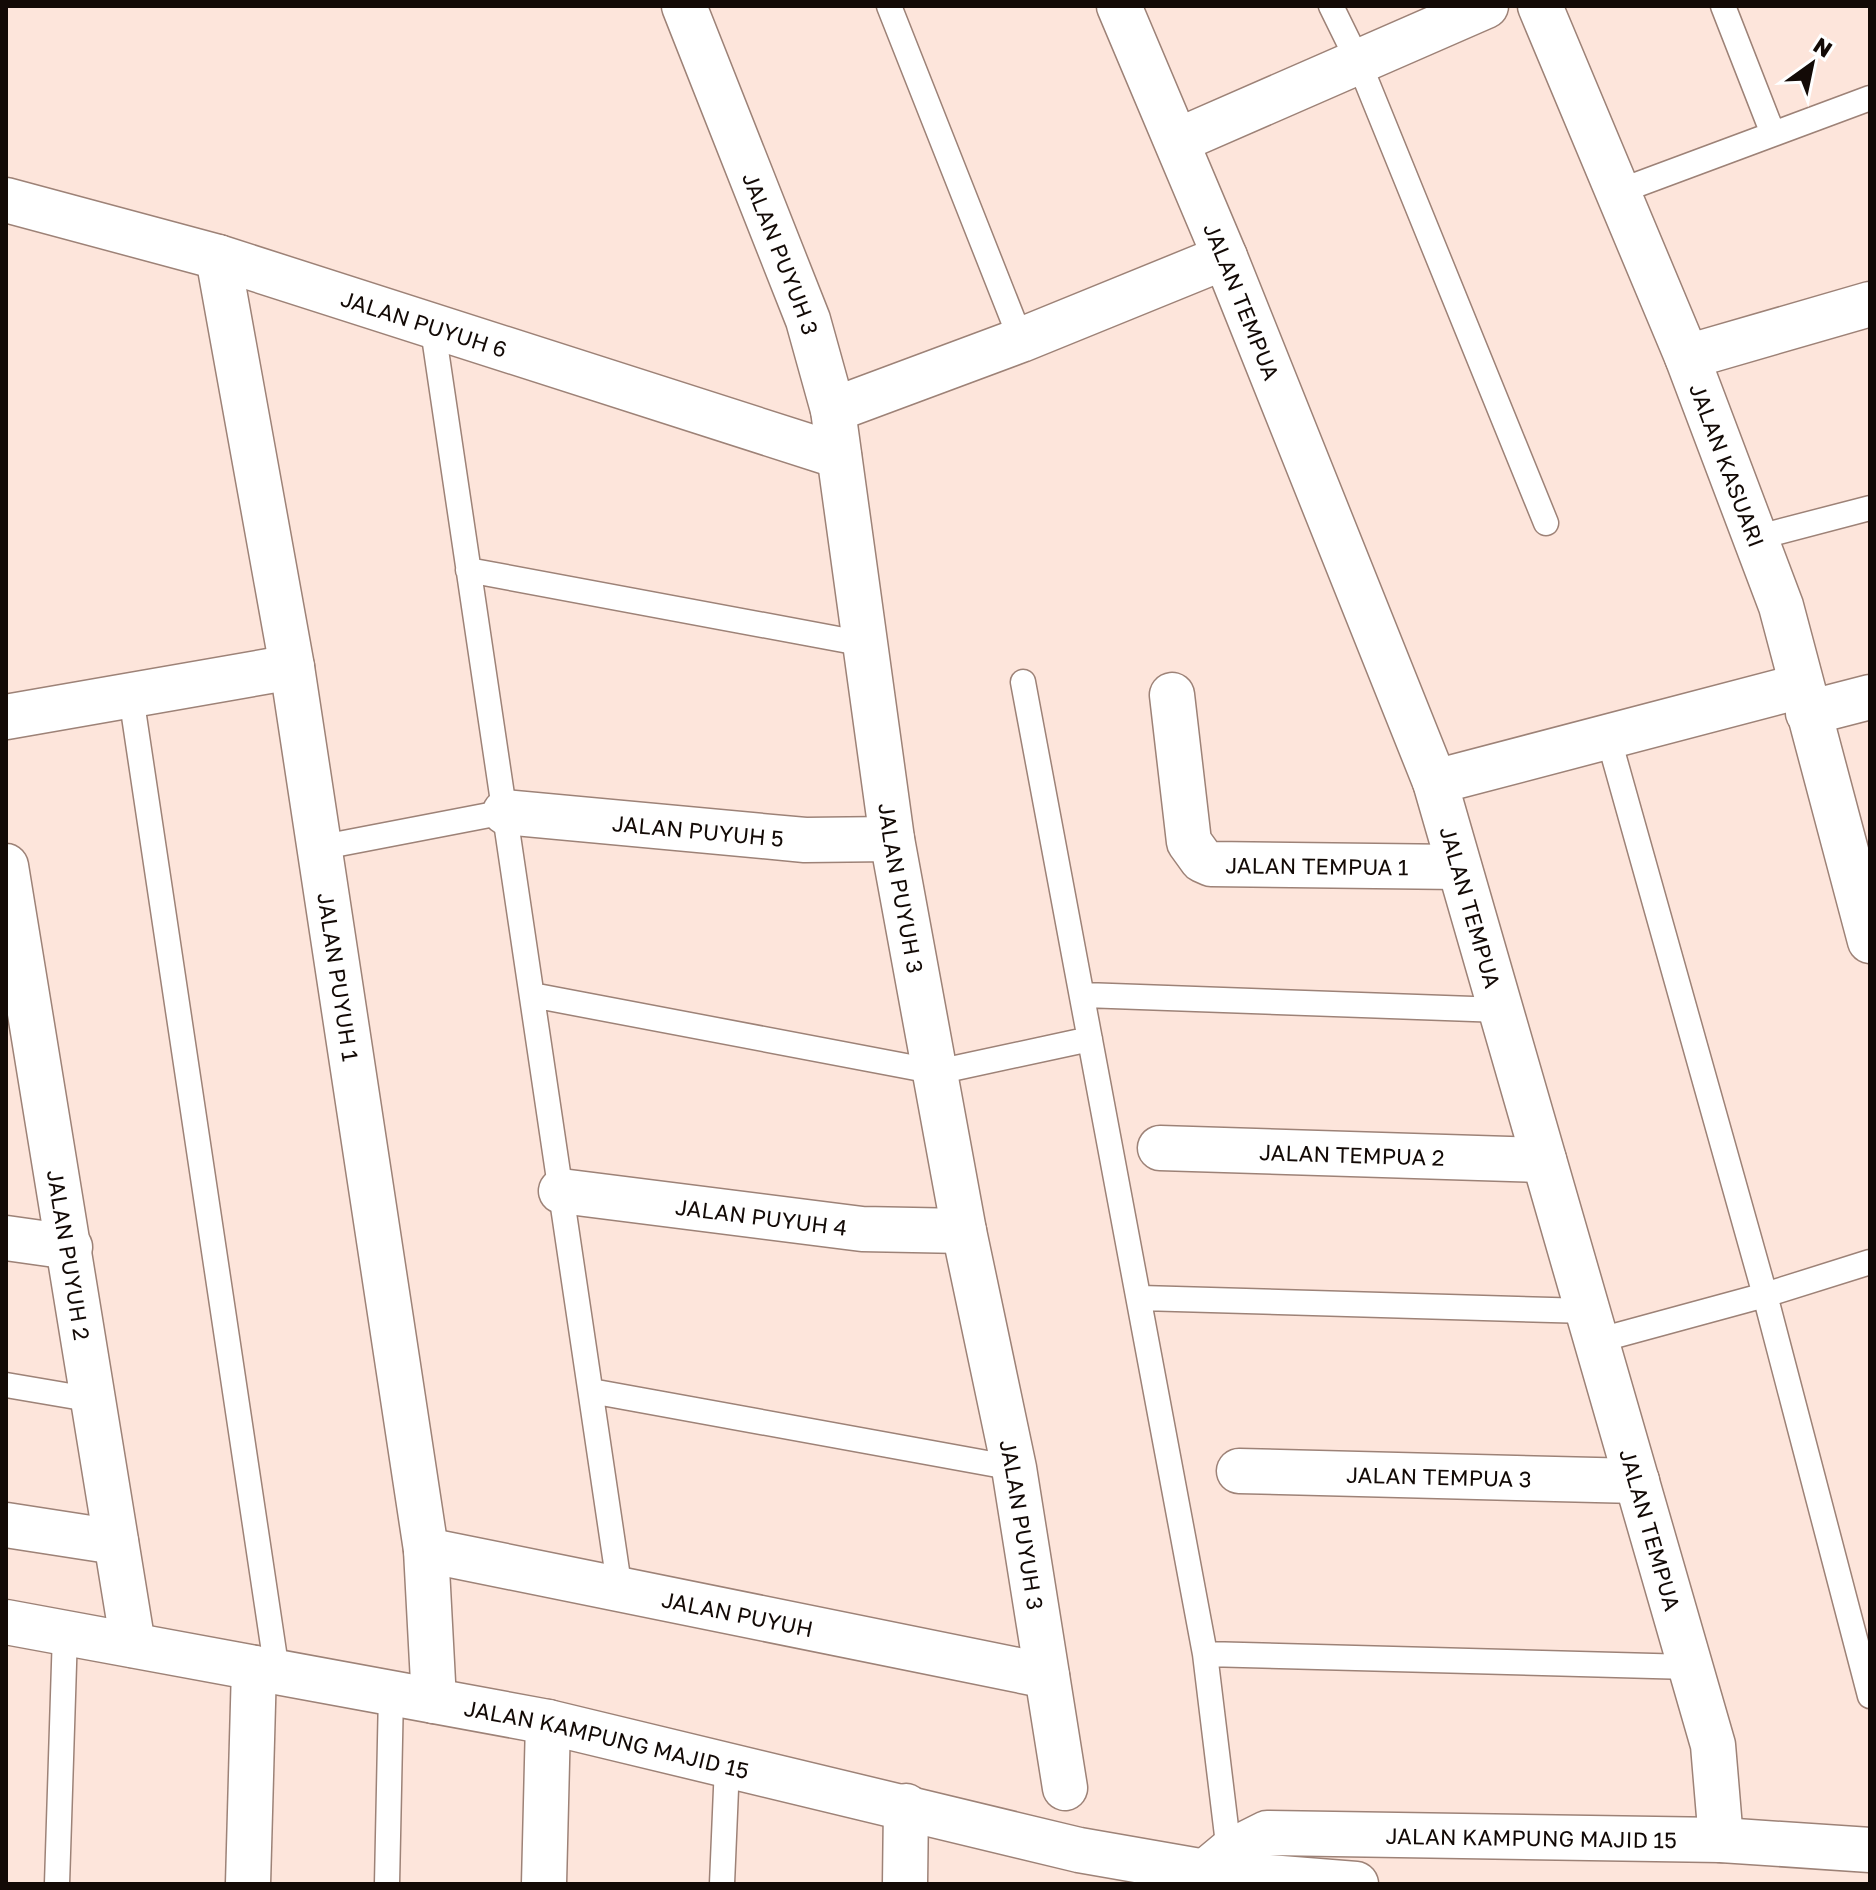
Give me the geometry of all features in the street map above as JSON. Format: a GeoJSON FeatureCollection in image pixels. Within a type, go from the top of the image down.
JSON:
{"type":"FeatureCollection","features":[{"type":"Feature","properties":{"kind":"street","name":"JALAN PUYUH 3"},"geometry":{"type":"LineString","coordinates":[[684,6],[808,320],[833,410],[892,839],[964,1231],[1014,1468],[1065,1788]]}},
{"type":"Feature","properties":{"kind":"street","name":"JALAN TEMPUA"},"geometry":{"type":"LineString","coordinates":[[1119,6],[1225,257],[1435,782],[1713,1745],[1721,1840]]}},
{"type":"Feature","properties":{"kind":"street"},"geometry":{"type":"LineString","coordinates":[[1177,141],[1486,6]]}},
{"type":"Feature","properties":{"kind":"street","name":"JALAN KASUARI"},"geometry":{"type":"LineString","coordinates":[[1540,6],[1687,357],[1781,606],[1870,941]]}},
{"type":"Feature","properties":{"kind":"street","name":"JALAN PUYUH 6"},"geometry":{"type":"LineString","coordinates":[[6,200],[218,257],[432,323],[839,456]]}},
{"type":"Feature","properties":{"kind":"street","name":"JALAN PUYUH 1"},"geometry":{"type":"LineString","coordinates":[[218,257],[292,667],[426,1550],[434,1701]]}},
{"type":"Feature","properties":{"kind":"street"},"geometry":{"type":"LineString","coordinates":[[833,410],[1021,340],[1225,257]]}},
{"type":"Feature","properties":{"kind":"street"},"geometry":{"type":"LineString","coordinates":[[1687,357],[1870,304]]}},
{"type":"Feature","properties":{"kind":"street"},"geometry":{"type":"LineString","coordinates":[[6,717],[292,667]]}},
{"type":"Feature","properties":{"kind":"street","name":"JALAN TEMPUA 1"},"geometry":{"type":"LineString","coordinates":[[1172,695],[1189,842],[1202,860],[1211,864],[1459,867]]}},
{"type":"Feature","properties":{"kind":"street"},"geometry":{"type":"LineString","coordinates":[[1435,782],[1608,736],[1804,700],[1870,697]]}},
{"type":"Feature","properties":{"kind":"street","name":"JALAN PUYUH 5"},"geometry":{"type":"LineString","coordinates":[[505,812],[805,840],[892,839]]}},
{"type":"Feature","properties":{"kind":"street","name":"JALAN PUYUH 2"},"geometry":{"type":"LineString","coordinates":[[6,866],[133,1645]]}},
{"type":"Feature","properties":{"kind":"street","name":"JALAN TEMPUA 2"},"geometry":{"type":"LineString","coordinates":[[1160,1148],[1544,1160]]}},
{"type":"Feature","properties":{"kind":"street","name":"JALAN PUYUH 4"},"geometry":{"type":"LineString","coordinates":[[561,1191],[862,1229],[964,1231]]}},
{"type":"Feature","properties":{"kind":"street"},"geometry":{"type":"LineString","coordinates":[[6,1238],[70,1247]]}},
{"type":"Feature","properties":{"kind":"street","name":"JALAN TEMPUA 3"},"geometry":{"type":"LineString","coordinates":[[1239,1471],[1637,1481]]}},
{"type":"Feature","properties":{"kind":"street"},"geometry":{"type":"LineString","coordinates":[[6,1525],[116,1542]]}},
{"type":"Feature","properties":{"kind":"street","name":"JALAN PUYUH"},"geometry":{"type":"LineString","coordinates":[[426,1550],[1047,1676]]}},
{"type":"Feature","properties":{"kind":"street","name":"JALAN KAMPUNG MAJID 15"},"geometry":{"type":"LineString","coordinates":[[6,1622],[548,1722],[1079,1850],[1217,1862],[1356,1884]]}},
{"type":"Feature","properties":{"kind":"street"},"geometry":{"type":"LineString","coordinates":[[248,1884],[266,1670]]}},
{"type":"Feature","properties":{"kind":"street"},"geometry":{"type":"LineString","coordinates":[[544,1884],[548,1722]]}},
{"type":"Feature","properties":{"kind":"street"},"geometry":{"type":"LineString","coordinates":[[905,1884],[906,1806]]}},
{"type":"Feature","properties":{"kind":"street","name":"JALAN KAMPUNG MAJID 15"},"geometry":{"type":"LineString","coordinates":[[1217,1862],[1267,1833],[1721,1840],[1870,1850]]}},
{"type":"Feature","properties":{"kind":"lane"},"geometry":{"type":"LineString","coordinates":[[889,6],[1021,340]]}},
{"type":"Feature","properties":{"kind":"lane"},"geometry":{"type":"LineString","coordinates":[[1331,6],[1359,63],[1546,523]]}},
{"type":"Feature","properties":{"kind":"lane"},"geometry":{"type":"LineString","coordinates":[[1723,6],[1773,134]]}},
{"type":"Feature","properties":{"kind":"lane"},"geometry":{"type":"LineString","coordinates":[[1620,191],[1870,98]]}},
{"type":"Feature","properties":{"kind":"lane"},"geometry":{"type":"LineString","coordinates":[[432,323],[620,1591]]}},
{"type":"Feature","properties":{"kind":"lane"},"geometry":{"type":"LineString","coordinates":[[1755,538],[1870,508]]}},
{"type":"Feature","properties":{"kind":"lane"},"geometry":{"type":"LineString","coordinates":[[468,570],[865,644]]}},
{"type":"Feature","properties":{"kind":"lane"},"geometry":{"type":"LineString","coordinates":[[1023,682],[1141,1298],[1205,1654],[1217,1862]]}},
{"type":"Feature","properties":{"kind":"lane"},"geometry":{"type":"LineString","coordinates":[[131,696],[266,1670]]}},
{"type":"Feature","properties":{"kind":"lane"},"geometry":{"type":"LineString","coordinates":[[1608,736],[1765,1295],[1870,1696]]}},
{"type":"Feature","properties":{"kind":"lane"},"geometry":{"type":"LineString","coordinates":[[318,848],[505,812]]}},
{"type":"Feature","properties":{"kind":"lane"},"geometry":{"type":"LineString","coordinates":[[532,995],[937,1072],[1090,1039]]}},
{"type":"Feature","properties":{"kind":"lane"},"geometry":{"type":"LineString","coordinates":[[1084,995],[1501,1010]]}},
{"type":"Feature","properties":{"kind":"lane"},"geometry":{"type":"LineString","coordinates":[[1141,1298],[1592,1326],[1765,1295],[1870,1262]]}},
{"type":"Feature","properties":{"kind":"lane"},"geometry":{"type":"LineString","coordinates":[[6,1385],[94,1400]]}},
{"type":"Feature","properties":{"kind":"lane"},"geometry":{"type":"LineString","coordinates":[[591,1391],[1014,1468]]}},
{"type":"Feature","properties":{"kind":"lane"},"geometry":{"type":"LineString","coordinates":[[57,1884],[65,1633]]}},
{"type":"Feature","properties":{"kind":"lane"},"geometry":{"type":"LineString","coordinates":[[1205,1654],[1690,1667]]}},
{"type":"Feature","properties":{"kind":"lane"},"geometry":{"type":"LineString","coordinates":[[387,1884],[391,1693]]}},
{"type":"Feature","properties":{"kind":"lane"},"geometry":{"type":"LineString","coordinates":[[722,1884],[727,1765]]}}]}
